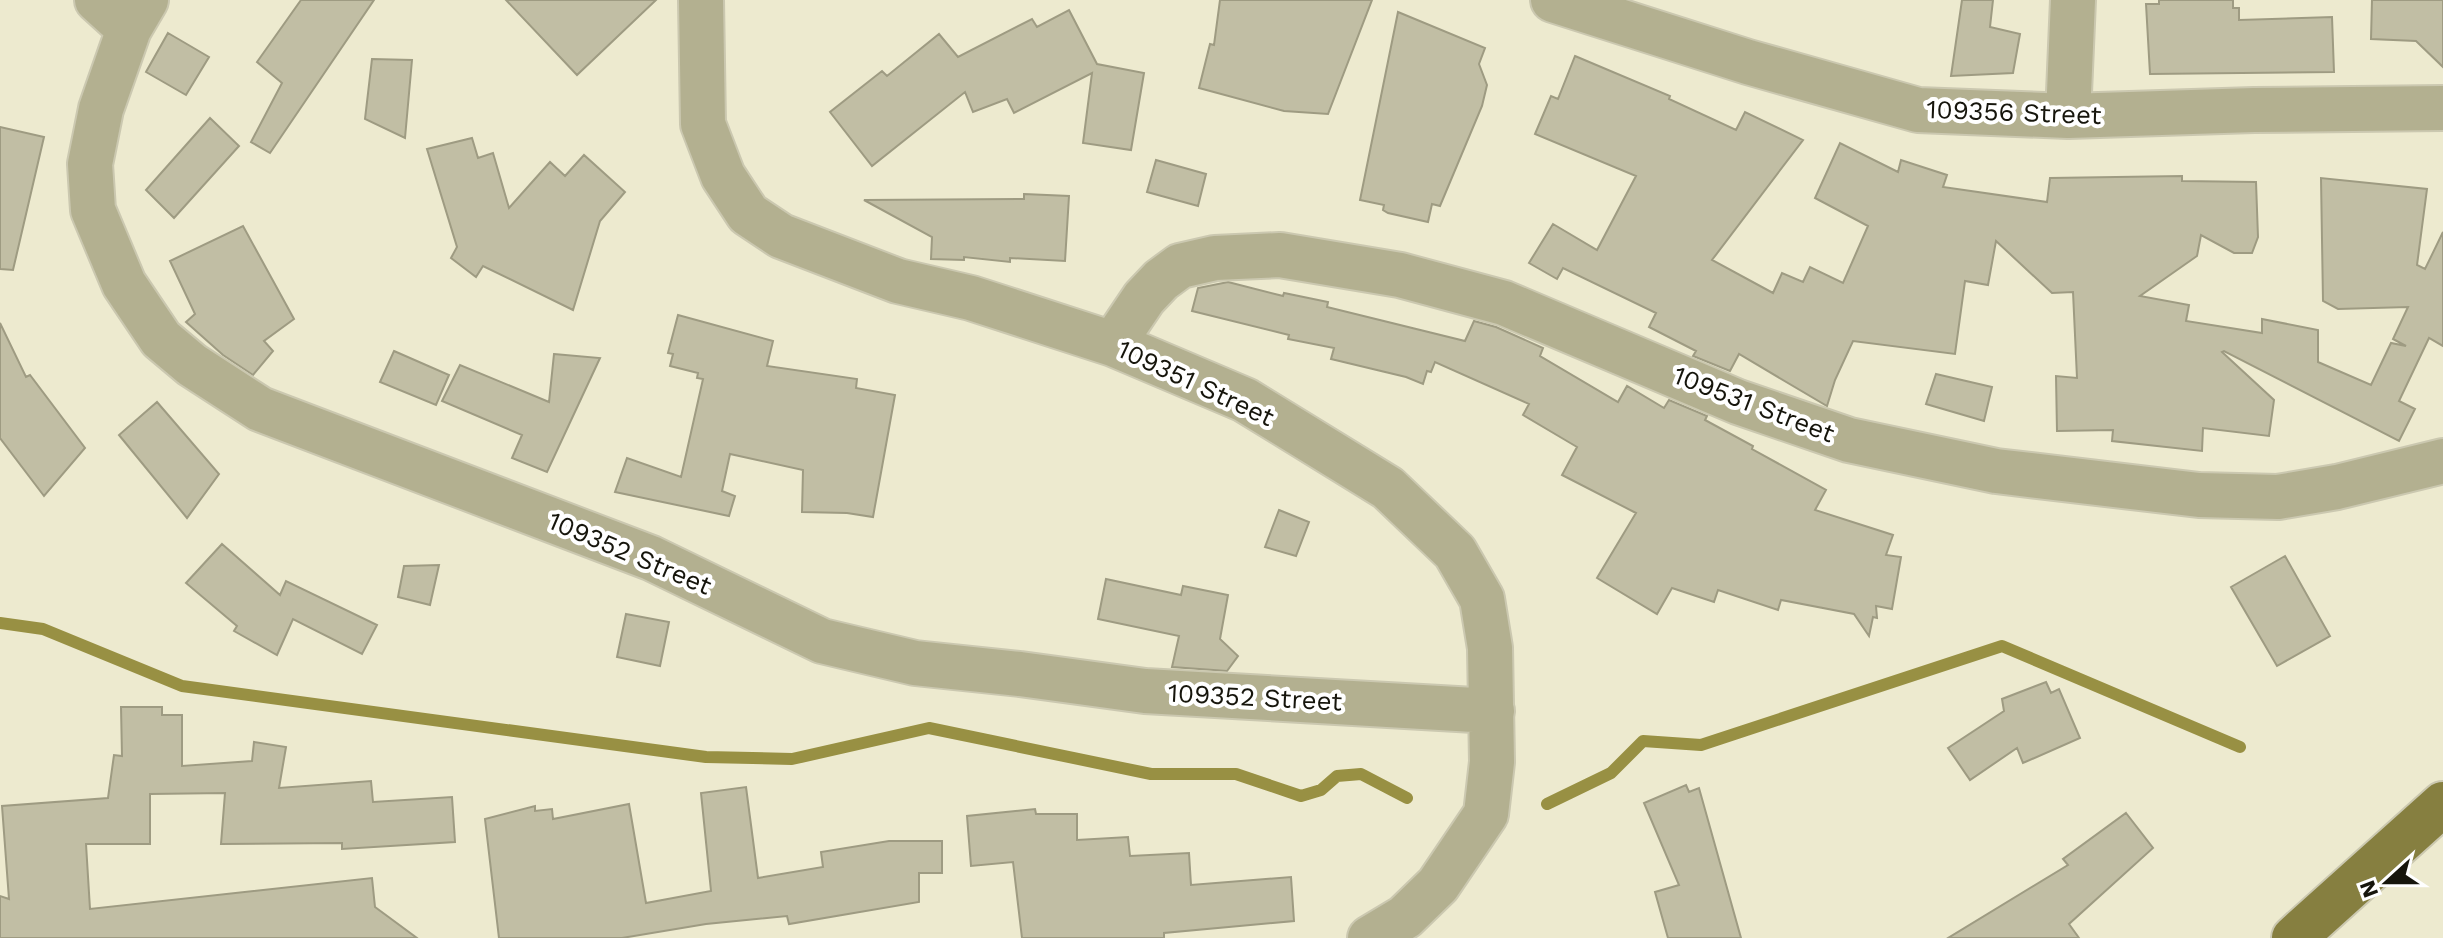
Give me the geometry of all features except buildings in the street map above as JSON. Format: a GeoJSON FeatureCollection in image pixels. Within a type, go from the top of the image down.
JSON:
{"type":"FeatureCollection","features":[{"type":"Feature","properties":{"kind":"main road"},"geometry":{"type":"LineString","coordinates":[[2294,938],[2443,804]]}},
{"type":"Feature","properties":{"kind":"street"},"geometry":{"type":"LineString","coordinates":[[97,0],[138,15]]}},
{"type":"Feature","properties":{"kind":"street","name":"109351 Street"},"geometry":{"type":"LineString","coordinates":[[701,0],[703,124],[723,176],[748,214],[781,236],[898,281],[971,298],[1113,344],[1245,400],[1388,488],[1455,552],[1482,599],[1490,648],[1492,762],[1486,814],[1438,885],[1405,917],[1370,938]]}},
{"type":"Feature","properties":{"kind":"street","name":"109356 Street"},"geometry":{"type":"LineString","coordinates":[[1553,0],[1748,62],[1918,110],[2068,116],[2443,108]]}},
{"type":"Feature","properties":{"kind":"street"},"geometry":{"type":"LineString","coordinates":[[2068,116],[2073,0]]}},
{"type":"Feature","properties":{"kind":"street","name":"109352 Street"},"geometry":{"type":"LineString","coordinates":[[138,15],[101,109],[90,164],[93,210],[124,284],[161,339],[192,365],[260,409],[651,558],[822,641],[915,663],[1145,691],[1492,711]]}},
{"type":"Feature","properties":{"kind":"street","name":"109531 Street"},"geometry":{"type":"LineString","coordinates":[[1113,344],[1144,298],[1180,266],[1215,258],[1280,255],[1400,275],[1504,303],[1738,402],[1849,440],[1996,471],[2199,495],[2278,497],[2337,487],[2443,461]]}},
{"type":"Feature","properties":{"kind":"waterway"},"geometry":{"type":"LineString","coordinates":[[0,623],[43,629],[182,686],[706,757],[792,759],[929,728],[1151,774],[1236,774],[1301,796],[1321,790],[1337,776],[1361,774],[1407,798]]}},
{"type":"Feature","properties":{"kind":"waterway"},"geometry":{"type":"LineString","coordinates":[[1547,804],[1611,773],[1643,741],[1701,745],[2002,646],[2240,747]]}}]}
